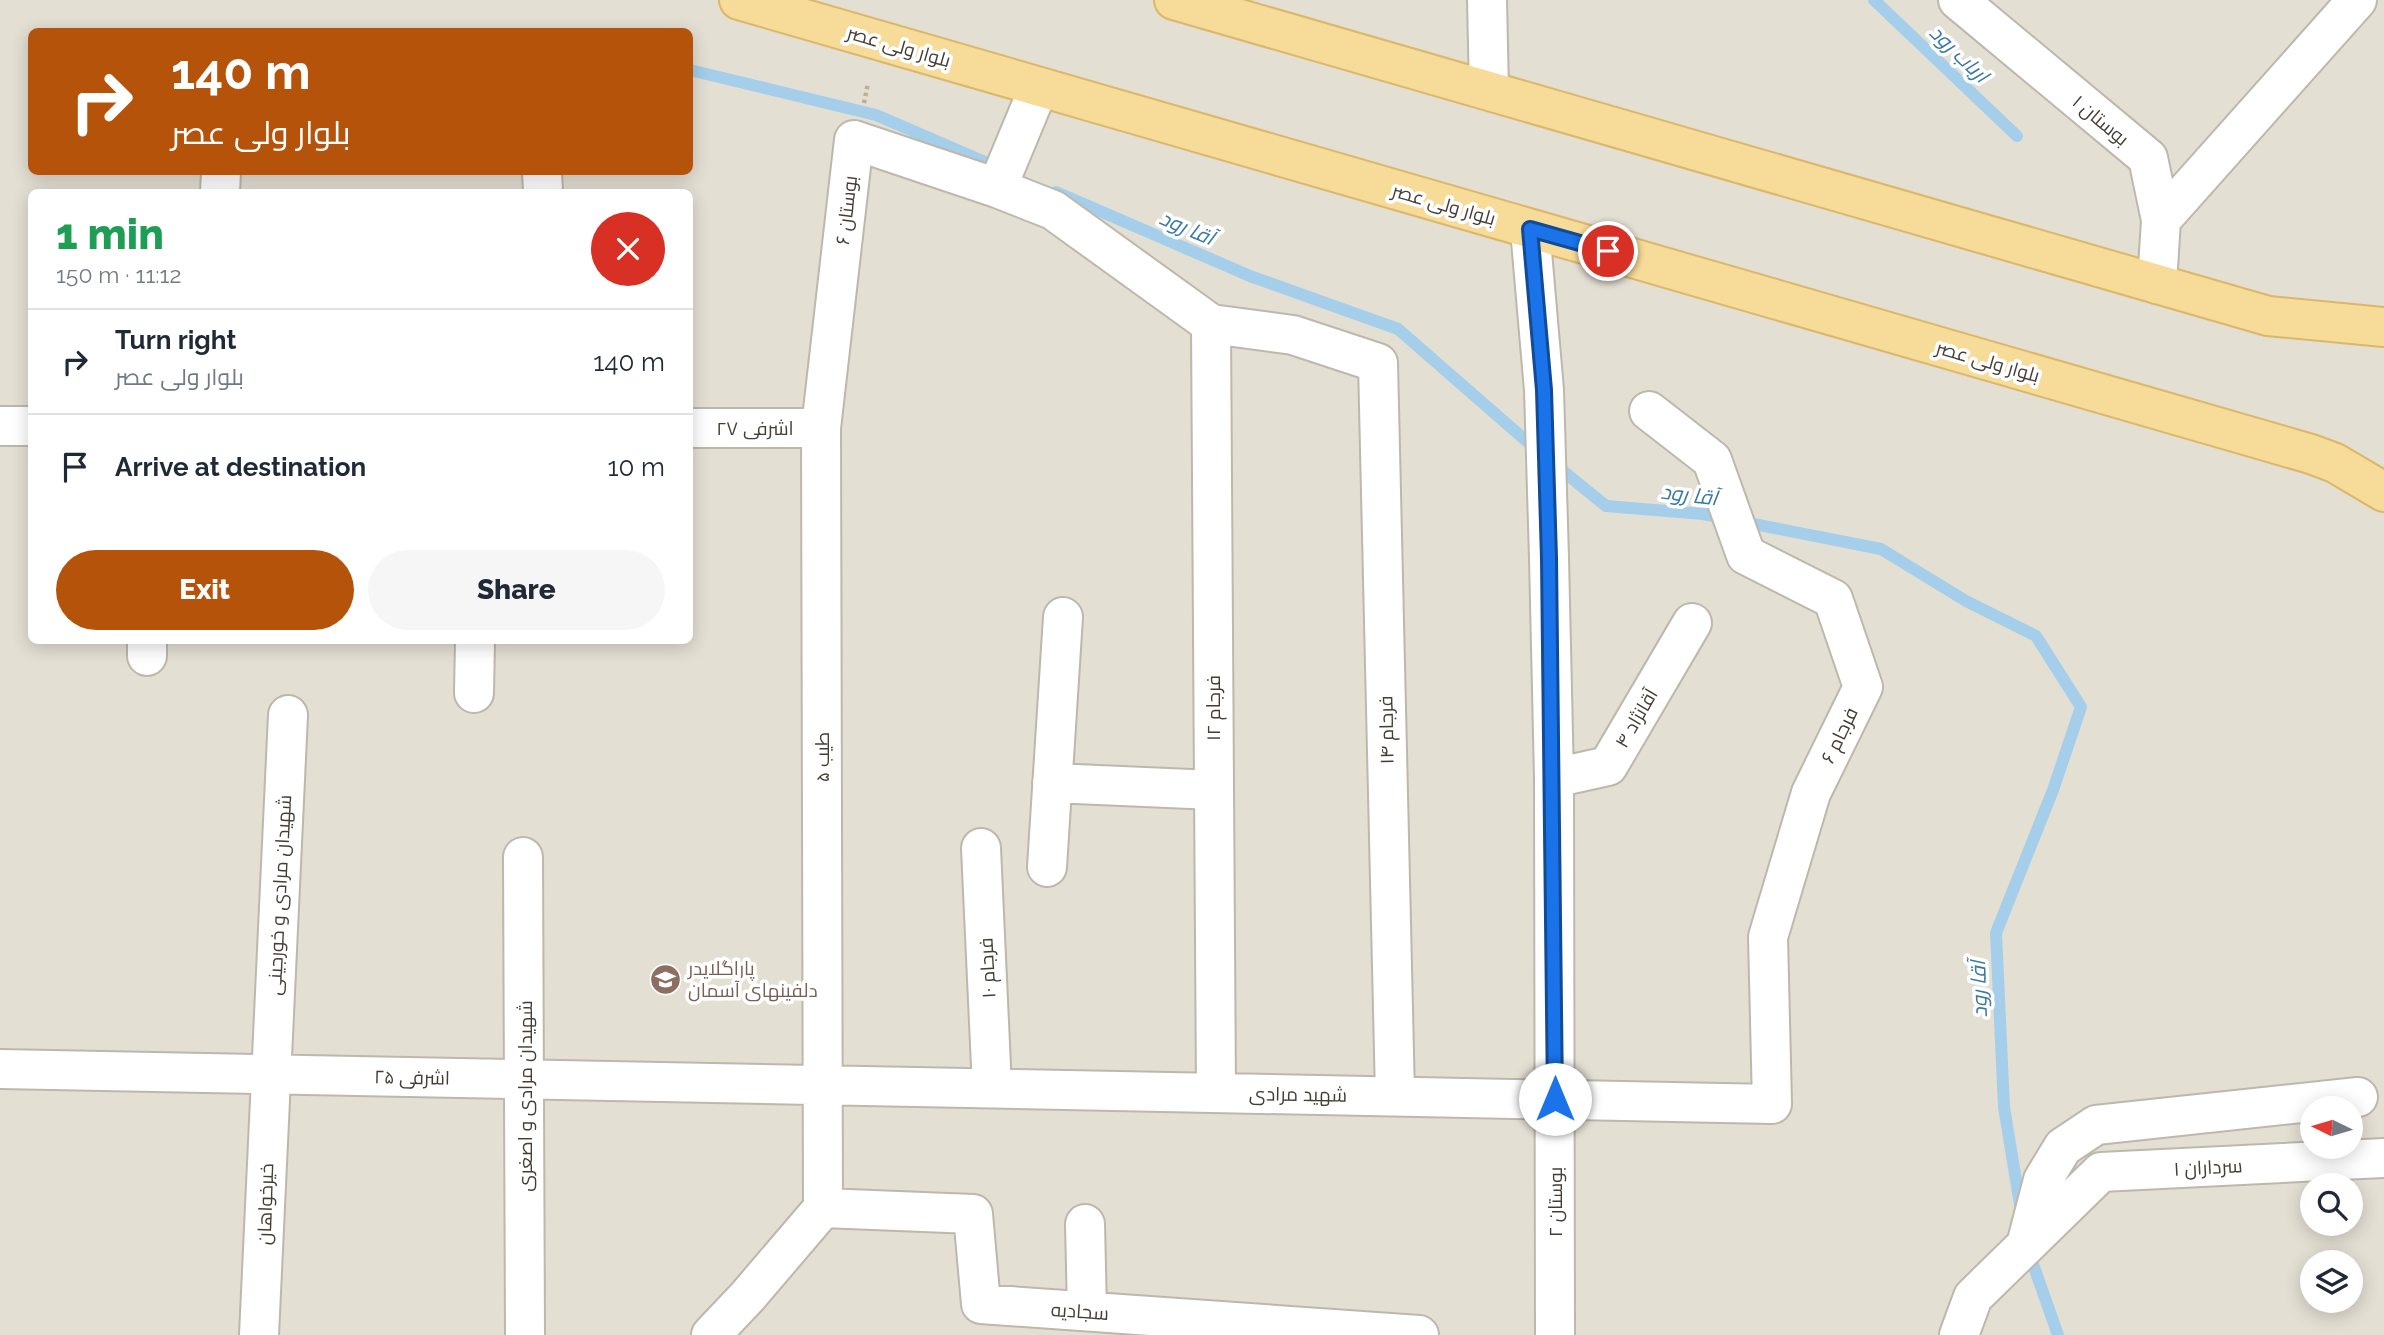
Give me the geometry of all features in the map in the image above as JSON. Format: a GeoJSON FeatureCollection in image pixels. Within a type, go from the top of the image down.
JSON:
{"type":"FeatureCollection","features":[{"type":"Feature","properties":{"kind":"main road","name":"بلوار ولی عصر"},"geometry":{"type":"LineString","coordinates":[[739,0],[2311,454],[2383,491]]}},
{"type":"Feature","properties":{"kind":"main road"},"geometry":{"type":"LineString","coordinates":[[1174,0],[2268,316],[2384,353]]}},
{"type":"Feature","properties":{"kind":"main road"},"geometry":{"type":"LineString","coordinates":[[2268,316],[2384,327]]}},
{"type":"Feature","properties":{"kind":"street"},"geometry":{"type":"LineString","coordinates":[[1487,0],[1489,90]]}},
{"type":"Feature","properties":{"kind":"street","name":"بوستان ۱"},"geometry":{"type":"LineString","coordinates":[[1958,0],[2147,158],[2161,220],[2157,284]]}},
{"type":"Feature","properties":{"kind":"street"},"geometry":{"type":"LineString","coordinates":[[2161,220],[2357,0]]}},
{"type":"Feature","properties":{"kind":"street"},"geometry":{"type":"LineString","coordinates":[[1039,87],[1002,173],[1211,324]]}},
{"type":"Feature","properties":{"kind":"street","name":"بوستان ۶"},"geometry":{"type":"LineString","coordinates":[[821,428],[854,140],[1002,173]]}},
{"type":"Feature","properties":{"kind":"street","name":"بوستان ۲"},"geometry":{"type":"LineString","coordinates":[[1530,229],[1544,390],[1549,558],[1553,778],[1555,1335]]}},
{"type":"Feature","properties":{"kind":"street","name":"فرجام ۱۴"},"geometry":{"type":"LineString","coordinates":[[1211,324],[1293,335],[1378,363],[1395,1096]]}},
{"type":"Feature","properties":{"kind":"street","name":"فرجام ۱۲"},"geometry":{"type":"LineString","coordinates":[[1211,324],[1216,1093]]}},
{"type":"Feature","properties":{"kind":"street","name":"فرجام ۶"},"geometry":{"type":"LineString","coordinates":[[1649,411],[1712,460],[1746,555],[1833,599],[1863,687],[1811,793],[1768,937],[1772,1104]]}},
{"type":"Feature","properties":{"kind":"street"},"geometry":{"type":"LineString","coordinates":[[0,426],[28,426]]}},
{"type":"Feature","properties":{"kind":"street","name":"اشرفی ۲۷"},"geometry":{"type":"LineString","coordinates":[[693,428],[821,428]]}},
{"type":"Feature","properties":{"kind":"street","name":"طیب ۵"},"geometry":{"type":"LineString","coordinates":[[821,428],[823,1208]]}},
{"type":"Feature","properties":{"kind":"street"},"geometry":{"type":"LineString","coordinates":[[1047,867],[1063,617]]}},
{"type":"Feature","properties":{"kind":"street","name":"آقانژاد ۴"},"geometry":{"type":"LineString","coordinates":[[1553,778],[1608,766],[1692,623]]}},
{"type":"Feature","properties":{"kind":"street"},"geometry":{"type":"LineString","coordinates":[[474,693],[475,644]]}},
{"type":"Feature","properties":{"kind":"street","name":"شهیدان مرادی و خورجینی"},"geometry":{"type":"LineString","coordinates":[[270,1074],[288,715]]}},
{"type":"Feature","properties":{"kind":"street"},"geometry":{"type":"LineString","coordinates":[[1052,783],[1214,790]]}},
{"type":"Feature","properties":{"kind":"street","name":"فرجام ۱۰"},"geometry":{"type":"LineString","coordinates":[[981,848],[992,1088]]}},
{"type":"Feature","properties":{"kind":"street","name":"شهیدان مرادی و اصغری"},"geometry":{"type":"LineString","coordinates":[[523,857],[525,1335]]}},
{"type":"Feature","properties":{"kind":"street","name":"اشرفی ۲۵"},"geometry":{"type":"LineString","coordinates":[[0,1069],[824,1085]]}},
{"type":"Feature","properties":{"kind":"street","name":"خیرخواهان"},"geometry":{"type":"LineString","coordinates":[[259,1335],[270,1074]]}},
{"type":"Feature","properties":{"kind":"street","name":"شهید مرادی"},"geometry":{"type":"LineString","coordinates":[[824,1085],[1772,1104]]}},
{"type":"Feature","properties":{"kind":"street"},"geometry":{"type":"LineString","coordinates":[[2039,1233],[2043,1180],[2063,1147],[2095,1125],[2300,1103]]}},
{"type":"Feature","properties":{"kind":"street","name":"سرداران ۱"},"geometry":{"type":"LineString","coordinates":[[1959,1335],[1973,1297],[2101,1172],[2384,1158]]}},
{"type":"Feature","properties":{"kind":"street"},"geometry":{"type":"LineString","coordinates":[[711,1335],[823,1208]]}},
{"type":"Feature","properties":{"kind":"street","name":"سجادیه"},"geometry":{"type":"LineString","coordinates":[[823,1208],[973,1214],[981,1304],[1087,1311],[1280,1330],[1419,1335]]}},
{"type":"Feature","properties":{"kind":"street"},"geometry":{"type":"LineString","coordinates":[[1085,1224],[1087,1311]]}},
{"type":"Feature","properties":{"kind":"shaded area"},"geometry":{"type":"Polygon","coordinates":[[[0,0],[2384,0],[2384,1335],[0,1335],[0,0]]]}},
{"type":"Feature","properties":{"kind":"waterway","name":"ارباب رود"},"geometry":{"type":"LineString","coordinates":[[1874,0],[2017,136]]}},
{"type":"Feature","properties":{"kind":"waterway","name":"آقا رود"},"geometry":{"type":"LineString","coordinates":[[693,71],[876,115],[1001,169]]}},
{"type":"Feature","properties":{"kind":"waterway","name":"آقا رود"},"geometry":{"type":"LineString","coordinates":[[1056,192],[1250,276],[1398,329],[1539,452]]}},
{"type":"Feature","properties":{"kind":"waterway","name":"آقا رود"},"geometry":{"type":"LineString","coordinates":[[1553,463],[1606,506],[1703,514],[1881,549],[1966,601],[2036,636],[2081,707],[2053,790],[1996,933],[2004,1107],[2021,1211]]}},
{"type":"Feature","properties":{"kind":"waterway","name":"آقا رود"},"geometry":{"type":"LineString","coordinates":[[2028,1250],[2058,1335]]}},
{"type":"Feature","properties":{"kind":"place","name":"پاراگلایدر دلفینهای آسمان"},"geometry":{"type":"Point","coordinates":[665,979]}},
{"type":"Feature","properties":{"kind":"route"},"geometry":{"type":"LineString","coordinates":[[1555,1099],[1549,558],[1544,390],[1530,229],[1608,251]]}}]}
